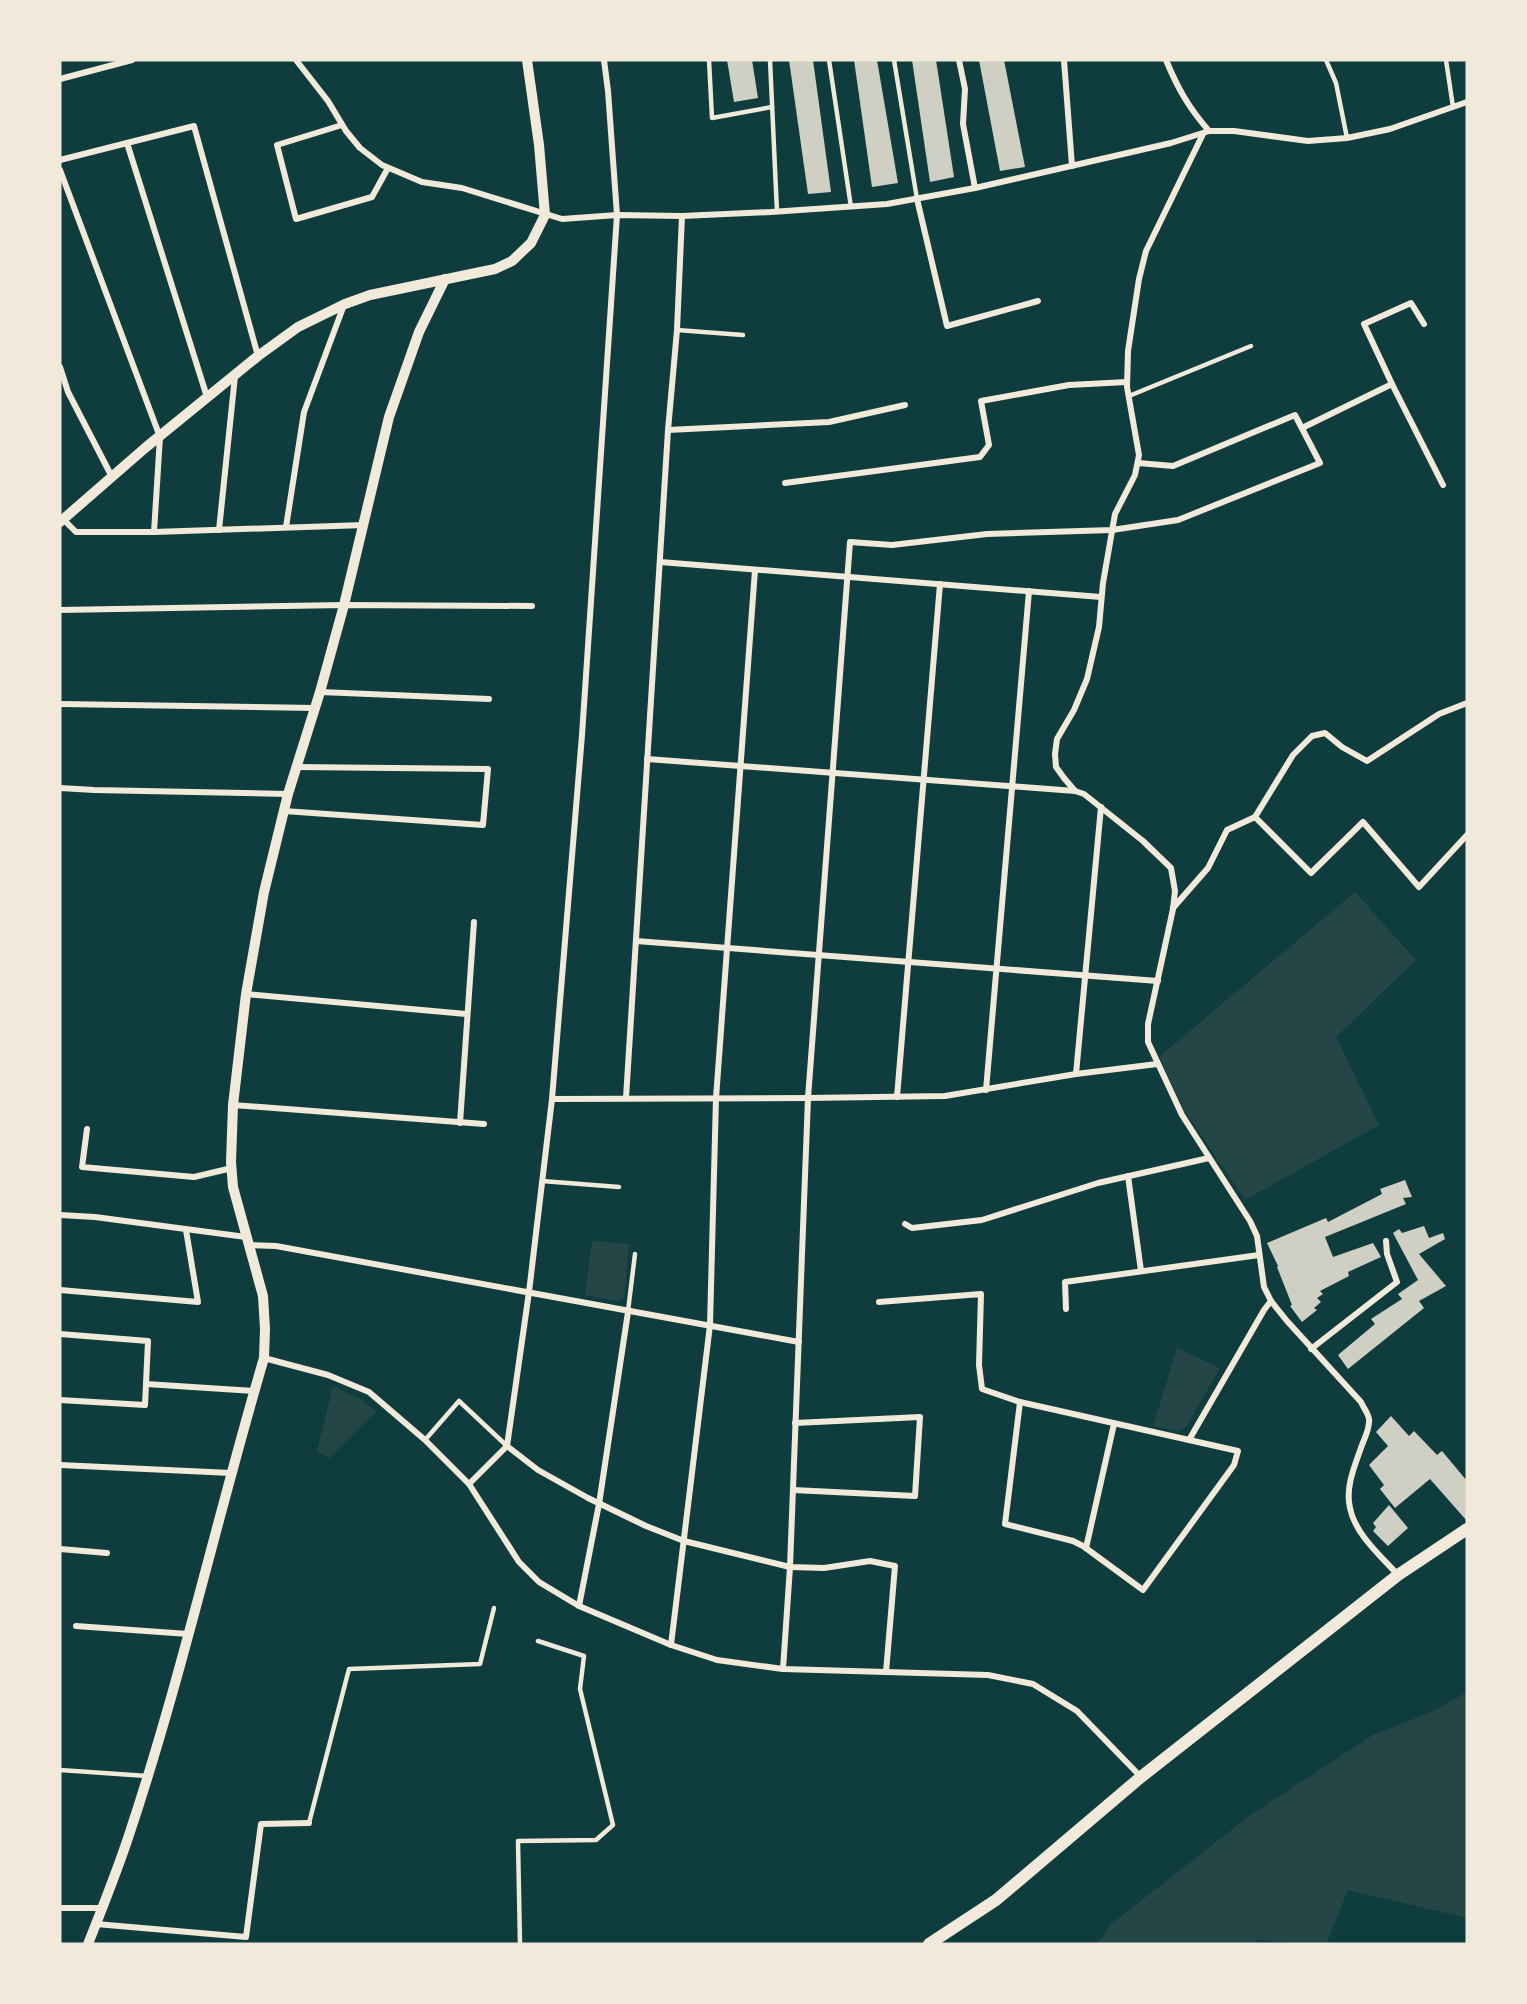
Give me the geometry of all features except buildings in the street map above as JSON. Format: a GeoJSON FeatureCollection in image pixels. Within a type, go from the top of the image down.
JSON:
{"type":"FeatureCollection","features":[{"type":"Feature","properties":{"kind":"main road"},"geometry":{"type":"LineString","coordinates":[[929,1944],[996,1900],[1141,1777],[1398,1575],[1467,1529]]}},
{"type":"Feature","properties":{"kind":"street"},"geometry":{"type":"LineString","coordinates":[[60,79],[114,62],[132,60]]}},
{"type":"Feature","properties":{"kind":"street"},"geometry":{"type":"LineString","coordinates":[[296,60],[360,148],[382,165],[422,182],[462,188],[562,219],[617,215],[682,216],[777,212],[887,204],[975,188],[1171,144],[1206,133],[1234,131],[1308,141],[1347,138],[1389,129],[1467,102]]}},
{"type":"Feature","properties":{"kind":"street"},"geometry":{"type":"LineString","coordinates":[[364,525],[154,532],[76,532],[61,519],[258,356],[298,327],[345,304],[370,295],[495,269],[512,261],[531,243],[545,215],[527,60]]}},
{"type":"Feature","properties":{"kind":"street"},"geometry":{"type":"LineString","coordinates":[[469,1484],[507,1446],[529,1292],[552,1099],[582,735],[617,215],[604,60]]}},
{"type":"Feature","properties":{"kind":"street"},"geometry":{"type":"LineString","coordinates":[[959,60],[965,89],[963,124],[975,188]]}},
{"type":"Feature","properties":{"kind":"street"},"geometry":{"type":"LineString","coordinates":[[1064,60],[1072,166]]}},
{"type":"Feature","properties":{"kind":"street"},"geometry":{"type":"LineString","coordinates":[[1166,60],[1179,91],[1206,133]]}},
{"type":"Feature","properties":{"kind":"street"},"geometry":{"type":"LineString","coordinates":[[60,160],[194,126],[258,356]]}},
{"type":"Feature","properties":{"kind":"street"},"geometry":{"type":"LineString","coordinates":[[342,126],[277,145],[296,219],[372,197],[388,168]]}},
{"type":"Feature","properties":{"kind":"street"},"geometry":{"type":"LineString","coordinates":[[1075,791],[1056,767],[1057,740],[1087,680],[1099,627],[1101,597],[1115,514],[1135,475],[1138,463],[1137,440],[1127,382],[1128,351],[1139,279],[1146,250],[1206,133]]}},
{"type":"Feature","properties":{"kind":"street"},"geometry":{"type":"LineString","coordinates":[[128,143],[207,398]]}},
{"type":"Feature","properties":{"kind":"street"},"geometry":{"type":"LineString","coordinates":[[60,170],[160,437],[154,532]]}},
{"type":"Feature","properties":{"kind":"street"},"geometry":{"type":"LineString","coordinates":[[917,199],[947,326],[1038,301]]}},
{"type":"Feature","properties":{"kind":"street"},"geometry":{"type":"LineString","coordinates":[[626,1098],[668,430],[677,330],[682,216]]}},
{"type":"Feature","properties":{"kind":"street"},"geometry":{"type":"LineString","coordinates":[[88,1944],[128,1838],[147,1776],[264,1358],[263,1296],[233,1187],[232,1168],[233,1105],[246,994],[264,892],[288,794],[344,605],[389,417],[419,332],[445,279]]}},
{"type":"Feature","properties":{"kind":"street"},"geometry":{"type":"LineString","coordinates":[[1424,324],[1411,303],[1364,324],[1443,485]]}},
{"type":"Feature","properties":{"kind":"street"},"geometry":{"type":"LineString","coordinates":[[286,527],[304,412],[345,304]]}},
{"type":"Feature","properties":{"kind":"street"},"geometry":{"type":"LineString","coordinates":[[60,367],[68,392],[112,477]]}},
{"type":"Feature","properties":{"kind":"street"},"geometry":{"type":"LineString","coordinates":[[219,530],[235,376]]}},
{"type":"Feature","properties":{"kind":"street"},"geometry":{"type":"LineString","coordinates":[[785,483],[980,457],[989,445],[981,400],[1069,385],[1127,382]]}},
{"type":"Feature","properties":{"kind":"street"},"geometry":{"type":"LineString","coordinates":[[1302,428],[1392,384]]}},
{"type":"Feature","properties":{"kind":"street"},"geometry":{"type":"LineString","coordinates":[[668,430],[829,422],[905,405]]}},
{"type":"Feature","properties":{"kind":"street"},"geometry":{"type":"LineString","coordinates":[[783,1669],[790,1567],[808,1098],[850,542],[892,545],[987,534],[1112,530],[1178,520],[1320,463],[1295,415],[1173,466],[1138,463]]}},
{"type":"Feature","properties":{"kind":"street"},"geometry":{"type":"LineString","coordinates":[[660,562],[1101,597]]}},
{"type":"Feature","properties":{"kind":"street"},"geometry":{"type":"LineString","coordinates":[[671,1645],[710,1325],[716,1098],[755,570]]}},
{"type":"Feature","properties":{"kind":"street"},"geometry":{"type":"LineString","coordinates":[[897,1097],[940,584]]}},
{"type":"Feature","properties":{"kind":"street"},"geometry":{"type":"LineString","coordinates":[[986,1090],[1029,591]]}},
{"type":"Feature","properties":{"kind":"street"},"geometry":{"type":"LineString","coordinates":[[60,610],[344,605],[532,606]]}},
{"type":"Feature","properties":{"kind":"street"},"geometry":{"type":"LineString","coordinates":[[320,692],[489,699]]}},
{"type":"Feature","properties":{"kind":"street"},"geometry":{"type":"LineString","coordinates":[[60,704],[315,708]]}},
{"type":"Feature","properties":{"kind":"street"},"geometry":{"type":"LineString","coordinates":[[1173,909],[1208,868],[1227,830],[1255,818],[1293,755],[1312,736],[1324,733],[1342,747],[1367,761],[1439,714],[1467,704]]}},
{"type":"Feature","properties":{"kind":"street"},"geometry":{"type":"LineString","coordinates":[[647,759],[1075,791],[1084,794],[1101,807],[1171,868],[1175,891],[1173,909],[1148,1024],[1148,1042],[1182,1115],[1250,1221],[1257,1236],[1264,1287],[1271,1301],[1360,1402],[1369,1418],[1367,1432],[1349,1488],[1350,1508],[1356,1524],[1398,1575]]}},
{"type":"Feature","properties":{"kind":"street"},"geometry":{"type":"LineString","coordinates":[[284,811],[483,825],[488,769],[296,767]]}},
{"type":"Feature","properties":{"kind":"street"},"geometry":{"type":"LineString","coordinates":[[60,788],[288,794]]}},
{"type":"Feature","properties":{"kind":"street"},"geometry":{"type":"LineString","coordinates":[[1076,1074],[1101,807]]}},
{"type":"Feature","properties":{"kind":"street"},"geometry":{"type":"LineString","coordinates":[[1255,818],[1311,873],[1364,822],[1419,887],[1467,835]]}},
{"type":"Feature","properties":{"kind":"street"},"geometry":{"type":"LineString","coordinates":[[460,1123],[474,922]]}},
{"type":"Feature","properties":{"kind":"street"},"geometry":{"type":"LineString","coordinates":[[636,941],[1158,981]]}},
{"type":"Feature","properties":{"kind":"street"},"geometry":{"type":"LineString","coordinates":[[246,994],[466,1014]]}},
{"type":"Feature","properties":{"kind":"street"},"geometry":{"type":"LineString","coordinates":[[552,1099],[945,1096],[1076,1074],[1157,1064]]}},
{"type":"Feature","properties":{"kind":"street"},"geometry":{"type":"LineString","coordinates":[[233,1105],[484,1124]]}},
{"type":"Feature","properties":{"kind":"street"},"geometry":{"type":"LineString","coordinates":[[87,1129],[82,1167],[194,1177],[232,1168]]}},
{"type":"Feature","properties":{"kind":"street"},"geometry":{"type":"LineString","coordinates":[[905,1224],[912,1228],[982,1220],[1128,1176],[1209,1158]]}},
{"type":"Feature","properties":{"kind":"street"},"geometry":{"type":"LineString","coordinates":[[1128,1176],[1141,1271]]}},
{"type":"Feature","properties":{"kind":"street"},"geometry":{"type":"LineString","coordinates":[[60,1215],[186,1230],[799,1342]]}},
{"type":"Feature","properties":{"kind":"street"},"geometry":{"type":"LineString","coordinates":[[60,1290],[198,1302],[186,1230]]}},
{"type":"Feature","properties":{"kind":"street"},"geometry":{"type":"LineString","coordinates":[[1311,1348],[1397,1282],[1387,1254],[1386,1241]]}},
{"type":"Feature","properties":{"kind":"street"},"geometry":{"type":"LineString","coordinates":[[1066,1309],[1065,1282],[1259,1255]]}},
{"type":"Feature","properties":{"kind":"street"},"geometry":{"type":"LineString","coordinates":[[879,1302],[981,1294],[979,1365],[982,1389],[1020,1401],[1114,1424],[1238,1451],[1234,1465],[1143,1590],[1073,1541],[1005,1524],[1020,1401]]}},
{"type":"Feature","properties":{"kind":"street"},"geometry":{"type":"LineString","coordinates":[[1190,1440],[1271,1301]]}},
{"type":"Feature","properties":{"kind":"street"},"geometry":{"type":"LineString","coordinates":[[579,1606],[598,1504],[628,1312]]}},
{"type":"Feature","properties":{"kind":"street"},"geometry":{"type":"LineString","coordinates":[[60,1334],[148,1341],[145,1405],[60,1400]]}},
{"type":"Feature","properties":{"kind":"street"},"geometry":{"type":"LineString","coordinates":[[264,1358],[328,1375],[369,1392],[424,1440],[469,1484],[519,1562],[539,1582],[579,1606],[671,1645],[717,1660],[783,1669],[988,1675],[1033,1684],[1077,1711],[1141,1777]]}},
{"type":"Feature","properties":{"kind":"street"},"geometry":{"type":"LineString","coordinates":[[146,1384],[254,1391]]}},
{"type":"Feature","properties":{"kind":"street"},"geometry":{"type":"LineString","coordinates":[[793,1490],[915,1496],[920,1417],[795,1423]]}},
{"type":"Feature","properties":{"kind":"street"},"geometry":{"type":"LineString","coordinates":[[1086,1548],[1114,1424]]}},
{"type":"Feature","properties":{"kind":"street"},"geometry":{"type":"LineString","coordinates":[[507,1446],[538,1470],[598,1504],[684,1541],[790,1567],[824,1568],[870,1561],[894,1566],[886,1672]]}},
{"type":"Feature","properties":{"kind":"street"},"geometry":{"type":"LineString","coordinates":[[60,1466],[231,1473]]}},
{"type":"Feature","properties":{"kind":"street"},"geometry":{"type":"LineString","coordinates":[[60,1549],[107,1553]]}},
{"type":"Feature","properties":{"kind":"street"},"geometry":{"type":"LineString","coordinates":[[76,1626],[188,1634]]}},
{"type":"Feature","properties":{"kind":"street"},"geometry":{"type":"LineString","coordinates":[[96,1923],[246,1937],[261,1824],[309,1823]]}},
{"type":"Feature","properties":{"kind":"street"},"geometry":{"type":"LineString","coordinates":[[60,1908],[103,1908]]}},
{"type":"Feature","properties":{"kind":"lane"},"geometry":{"type":"LineString","coordinates":[[709,60],[712,118],[772,107]]}},
{"type":"Feature","properties":{"kind":"lane"},"geometry":{"type":"LineString","coordinates":[[770,60],[777,212]]}},
{"type":"Feature","properties":{"kind":"lane"},"geometry":{"type":"LineString","coordinates":[[829,60],[851,207]]}},
{"type":"Feature","properties":{"kind":"lane"},"geometry":{"type":"LineString","coordinates":[[894,60],[917,199]]}},
{"type":"Feature","properties":{"kind":"lane"},"geometry":{"type":"LineString","coordinates":[[1326,60],[1336,83],[1347,138]]}},
{"type":"Feature","properties":{"kind":"lane"},"geometry":{"type":"LineString","coordinates":[[1446,60],[1453,107]]}},
{"type":"Feature","properties":{"kind":"lane"},"geometry":{"type":"LineString","coordinates":[[677,330],[743,335]]}},
{"type":"Feature","properties":{"kind":"lane"},"geometry":{"type":"LineString","coordinates":[[1129,396],[1251,346]]}},
{"type":"Feature","properties":{"kind":"lane"},"geometry":{"type":"LineString","coordinates":[[542,1181],[619,1187]]}},
{"type":"Feature","properties":{"kind":"lane"},"geometry":{"type":"LineString","coordinates":[[628,1312],[635,1254]]}},
{"type":"Feature","properties":{"kind":"lane"},"geometry":{"type":"LineString","coordinates":[[424,1440],[459,1401],[507,1446]]}},
{"type":"Feature","properties":{"kind":"lane"},"geometry":{"type":"LineString","coordinates":[[309,1823],[349,1669],[480,1664],[494,1608]]}},
{"type":"Feature","properties":{"kind":"lane"},"geometry":{"type":"LineString","coordinates":[[520,1944],[519,1841],[596,1840],[613,1825],[580,1689],[584,1656],[538,1641]]}},
{"type":"Feature","properties":{"kind":"lane"},"geometry":{"type":"LineString","coordinates":[[60,1770],[147,1776]]}},
{"type":"Feature","properties":{"kind":"shaded area"},"geometry":{"type":"Polygon","coordinates":[[[1355,892],[1416,960],[1336,1037],[1379,1125],[1245,1200],[1185,1111],[1159,1057],[1355,892]]]}},
{"type":"Feature","properties":{"kind":"shaded area"},"geometry":{"type":"Polygon","coordinates":[[[592,1241],[629,1244],[624,1297],[618,1301],[585,1295],[592,1241]]]}},
{"type":"Feature","properties":{"kind":"shaded area"},"geometry":{"type":"Polygon","coordinates":[[[1177,1348],[1220,1368],[1186,1427],[1178,1431],[1153,1426],[1177,1348]]]}},
{"type":"Feature","properties":{"kind":"shaded area"},"geometry":{"type":"Polygon","coordinates":[[[333,1386],[364,1401],[376,1412],[330,1458],[317,1452],[333,1386]]]}},
{"type":"Feature","properties":{"kind":"shaded area"},"geometry":{"type":"Polygon","coordinates":[[[1467,1692],[1467,1918],[1348,1890],[1326,1944],[1258,1940],[1251,1944],[1097,1944],[1111,1924],[1252,1814],[1373,1735],[1431,1712],[1467,1692]]]}}]}
